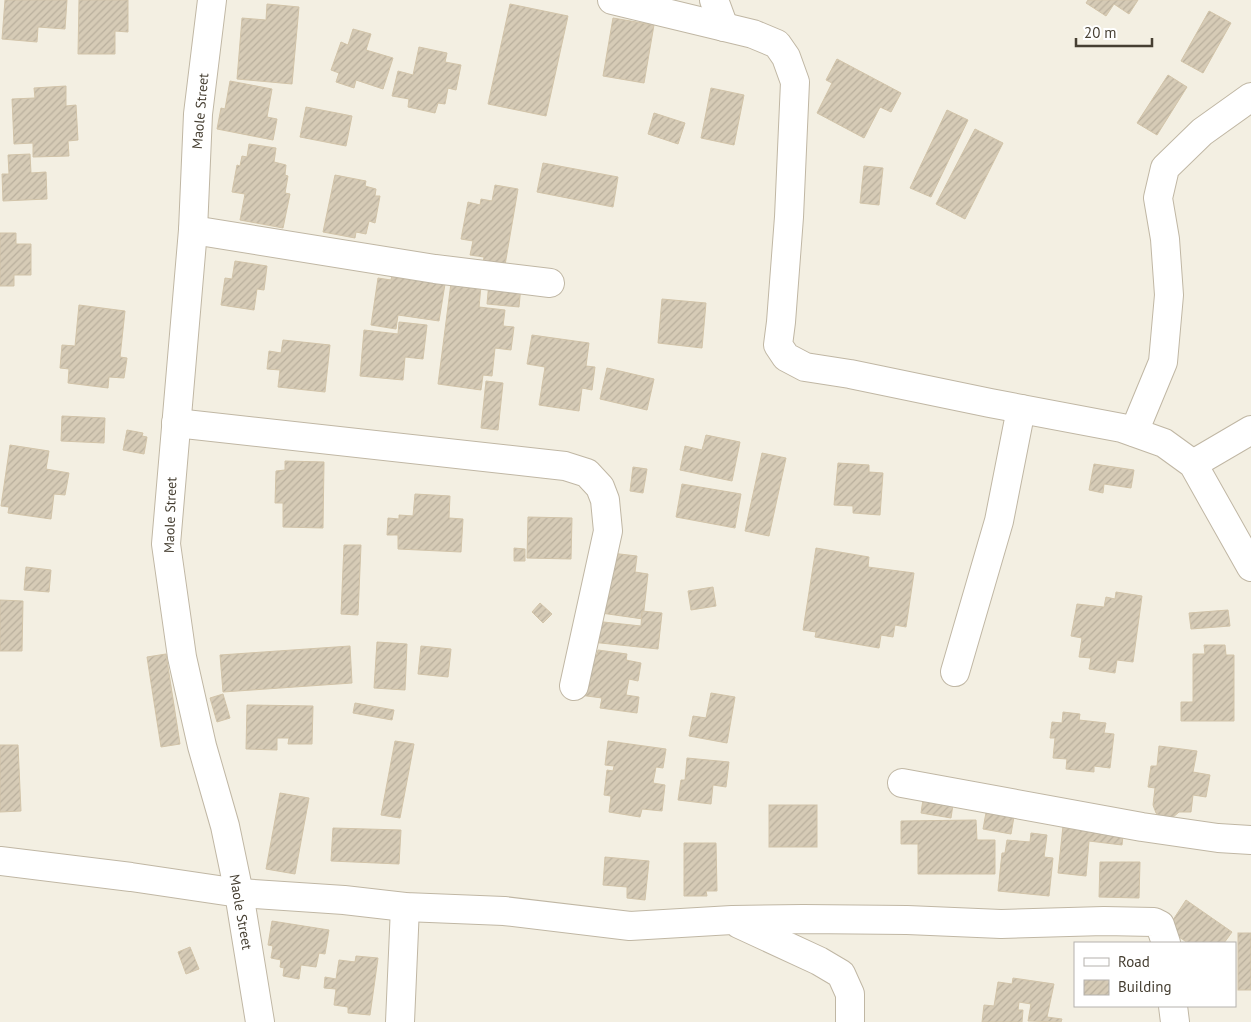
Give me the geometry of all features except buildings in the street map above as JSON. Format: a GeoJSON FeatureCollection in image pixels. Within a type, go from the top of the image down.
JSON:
{"type":"FeatureCollection","features":[{"type":"Feature","properties":{"kind":"street","name":"Maole Street"},"geometry":{"type":"LineString","coordinates":[[212,0],[198,114],[193,230],[166,544],[182,657],[202,746],[225,826],[239,893],[260,1022]]}},
{"type":"Feature","properties":{"kind":"street"},"geometry":{"type":"LineString","coordinates":[[612,0],[753,34],[777,44],[786,57],[795,82],[788,226],[778,345],[786,357],[804,367],[879,379],[1122,428],[1164,443],[1193,464],[1251,566]]}},
{"type":"Feature","properties":{"kind":"street"},"geometry":{"type":"LineString","coordinates":[[714,0],[724,28]]}},
{"type":"Feature","properties":{"kind":"street"},"geometry":{"type":"LineString","coordinates":[[1134,432],[1163,362],[1169,295],[1165,239],[1158,198],[1165,168],[1202,132],[1251,97]]}},
{"type":"Feature","properties":{"kind":"street"},"geometry":{"type":"LineString","coordinates":[[193,230],[435,269],[550,283]]}},
{"type":"Feature","properties":{"kind":"street"},"geometry":{"type":"LineString","coordinates":[[955,672],[998,520],[1021,409]]}},
{"type":"Feature","properties":{"kind":"street"},"geometry":{"type":"LineString","coordinates":[[176,423],[565,466],[587,473],[600,487],[604,500],[608,531],[574,686]]}},
{"type":"Feature","properties":{"kind":"street"},"geometry":{"type":"LineString","coordinates":[[1193,464],[1251,430]]}},
{"type":"Feature","properties":{"kind":"street"},"geometry":{"type":"LineString","coordinates":[[902,783],[1142,827],[1218,838],[1251,840]]}},
{"type":"Feature","properties":{"kind":"street"},"geometry":{"type":"LineString","coordinates":[[0,861],[131,877],[239,893],[405,906],[504,911],[630,926],[732,920],[907,920],[1001,924],[1104,921],[1154,922],[1160,925],[1166,942]]}},
{"type":"Feature","properties":{"kind":"street"},"geometry":{"type":"LineString","coordinates":[[400,1022],[405,906]]}},
{"type":"Feature","properties":{"kind":"street"},"geometry":{"type":"LineString","coordinates":[[732,920],[819,961],[841,974],[850,994],[850,1022]]}},
{"type":"Feature","properties":{"kind":"street"},"geometry":{"type":"LineString","coordinates":[[1173,1007],[1175,1022]]}}]}
